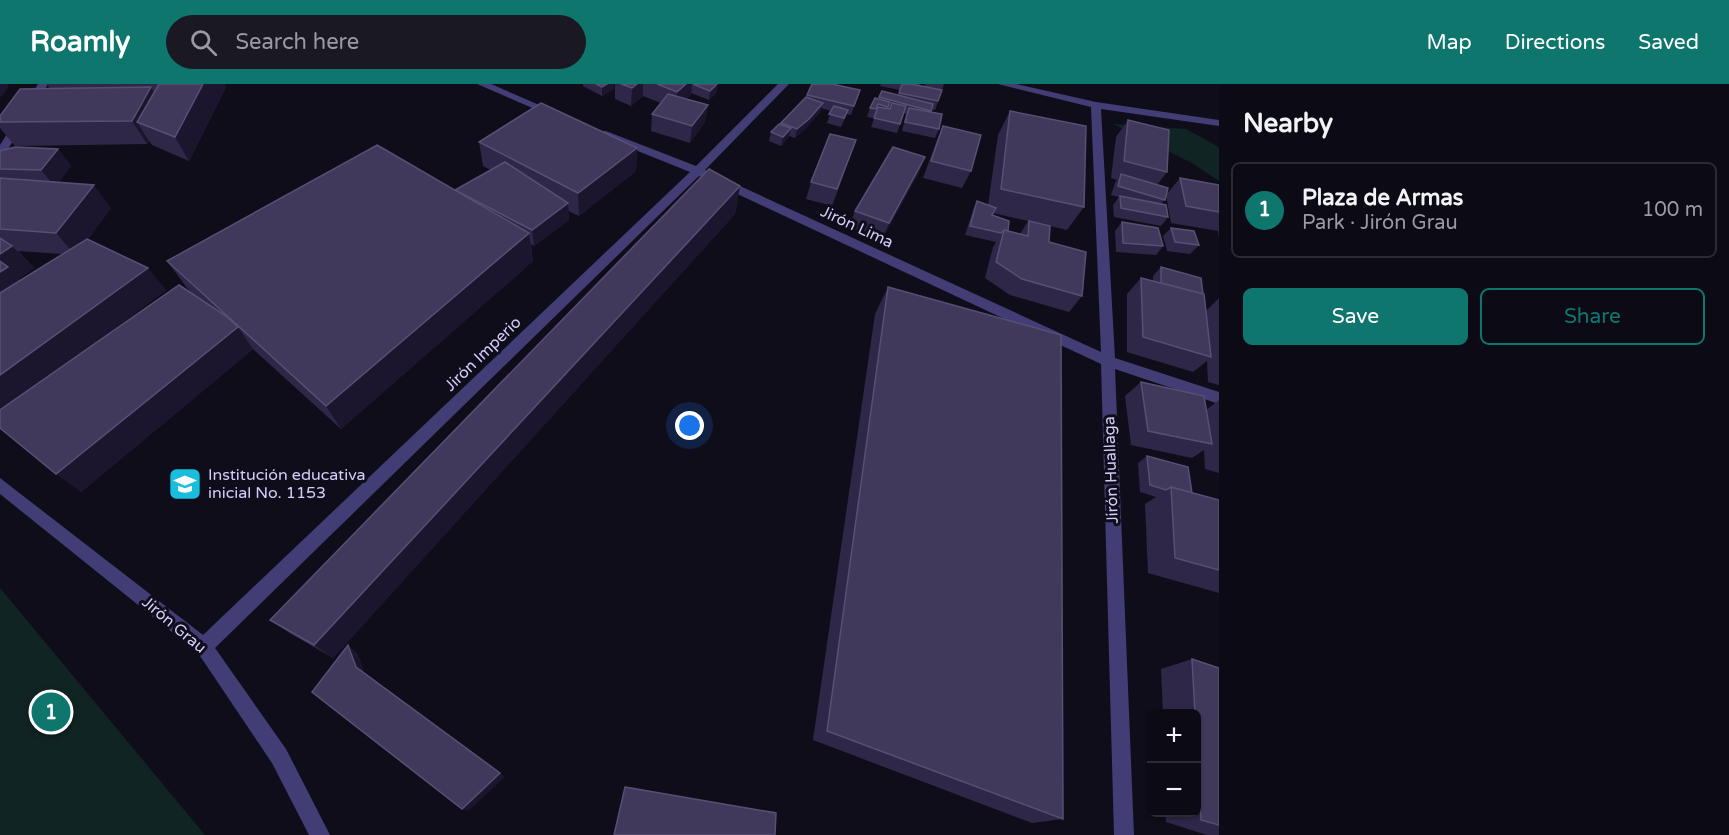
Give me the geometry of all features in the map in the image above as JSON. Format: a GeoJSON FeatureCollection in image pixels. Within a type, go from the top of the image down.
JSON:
{"type":"FeatureCollection","features":[{"type":"Feature","properties":{"kind":"street"},"geometry":{"type":"LineString","coordinates":[[0,154],[43,84]]}},
{"type":"Feature","properties":{"kind":"street"},"geometry":{"type":"LineString","coordinates":[[482,84],[568,119]]}},
{"type":"Feature","properties":{"kind":"street","name":"Jirón Imperio"},"geometry":{"type":"LineString","coordinates":[[204,647],[698,171],[784,84]]}},
{"type":"Feature","properties":{"kind":"street"},"geometry":{"type":"LineString","coordinates":[[1003,84],[1096,105],[1219,123]]}},
{"type":"Feature","properties":{"kind":"street","name":"Jirón Huallaga"},"geometry":{"type":"LineString","coordinates":[[1096,105],[1108,361],[1124,835]]}},
{"type":"Feature","properties":{"kind":"street","name":"Jirón Lima"},"geometry":{"type":"LineString","coordinates":[[590,128],[698,171],[1108,361],[1219,398]]}},
{"type":"Feature","properties":{"kind":"street","name":"Jirón Grau"},"geometry":{"type":"LineString","coordinates":[[0,485],[204,647],[279,756],[320,835]]}},
{"type":"Feature","properties":{"kind":"green space"},"geometry":{"type":"Polygon","coordinates":[[[1113,124],[1186,129],[1219,147],[1219,181],[1192,163],[1113,124]]]}},
{"type":"Feature","properties":{"kind":"green space"},"geometry":{"type":"Polygon","coordinates":[[[0,588],[205,835],[0,835],[0,588]]]}},
{"type":"Feature","properties":{"kind":"building"},"geometry":{"type":"Polygon","coordinates":[[[159,84],[203,84],[175,137],[137,122],[159,84]]]}},
{"type":"Feature","properties":{"kind":"building"},"geometry":{"type":"Polygon","coordinates":[[[621,84],[637,84],[632,88],[621,84]]]}},
{"type":"Feature","properties":{"kind":"building"},"geometry":{"type":"Polygon","coordinates":[[[657,84],[686,84],[677,92],[657,84]]]}},
{"type":"Feature","properties":{"kind":"building"},"geometry":{"type":"Polygon","coordinates":[[[693,84],[717,84],[710,91],[693,84]]]}},
{"type":"Feature","properties":{"kind":"building"},"geometry":{"type":"Polygon","coordinates":[[[812,84],[832,84],[860,90],[854,106],[807,95],[812,84]]]}},
{"type":"Feature","properties":{"kind":"building"},"geometry":{"type":"Polygon","coordinates":[[[902,84],[942,90],[938,101],[899,93],[902,84]]]}},
{"type":"Feature","properties":{"kind":"building"},"geometry":{"type":"Polygon","coordinates":[[[151,87],[132,121],[0,122],[0,116],[20,89],[151,87]]]}},
{"type":"Feature","properties":{"kind":"building"},"geometry":{"type":"Polygon","coordinates":[[[882,91],[933,104],[931,111],[879,97],[882,91]]]}},
{"type":"Feature","properties":{"kind":"building"},"geometry":{"type":"Polygon","coordinates":[[[668,94],[708,105],[692,126],[652,114],[668,94]]]}},
{"type":"Feature","properties":{"kind":"building"},"geometry":{"type":"Polygon","coordinates":[[[806,97],[823,103],[797,129],[781,123],[806,97]]]}},
{"type":"Feature","properties":{"kind":"building"},"geometry":{"type":"Polygon","coordinates":[[[875,98],[890,102],[888,107],[878,104],[876,109],[870,108],[875,98]]]}},
{"type":"Feature","properties":{"kind":"building"},"geometry":{"type":"Polygon","coordinates":[[[541,103],[637,148],[578,193],[479,142],[541,103]]]}},
{"type":"Feature","properties":{"kind":"building"},"geometry":{"type":"Polygon","coordinates":[[[892,103],[906,106],[900,124],[874,118],[878,107],[890,109],[892,103]]]}},
{"type":"Feature","properties":{"kind":"building"},"geometry":{"type":"Polygon","coordinates":[[[834,106],[848,110],[844,118],[829,114],[834,106]]]}},
{"type":"Feature","properties":{"kind":"building"},"geometry":{"type":"Polygon","coordinates":[[[909,108],[942,114],[939,129],[905,122],[909,108]]]}},
{"type":"Feature","properties":{"kind":"building"},"geometry":{"type":"Polygon","coordinates":[[[1010,111],[1086,126],[1084,207],[1001,189],[1010,111]]]}},
{"type":"Feature","properties":{"kind":"building"},"geometry":{"type":"Polygon","coordinates":[[[1128,120],[1169,130],[1167,172],[1124,161],[1128,120]]]}},
{"type":"Feature","properties":{"kind":"building"},"geometry":{"type":"Polygon","coordinates":[[[779,124],[791,128],[783,137],[771,132],[779,124]]]}},
{"type":"Feature","properties":{"kind":"building"},"geometry":{"type":"Polygon","coordinates":[[[943,126],[981,135],[971,171],[931,161],[943,126]]]}},
{"type":"Feature","properties":{"kind":"building"},"geometry":{"type":"Polygon","coordinates":[[[830,134],[856,140],[837,189],[811,182],[830,134]]]}},
{"type":"Feature","properties":{"kind":"building"},"geometry":{"type":"Polygon","coordinates":[[[377,145],[529,233],[326,406],[167,261],[377,145]]]}},
{"type":"Feature","properties":{"kind":"building"},"geometry":{"type":"Polygon","coordinates":[[[15,147],[58,149],[41,170],[0,169],[0,151],[15,147]]]}},
{"type":"Feature","properties":{"kind":"building"},"geometry":{"type":"Polygon","coordinates":[[[893,147],[925,157],[889,223],[855,211],[893,147]]]}},
{"type":"Feature","properties":{"kind":"building"},"geometry":{"type":"Polygon","coordinates":[[[505,162],[568,203],[532,230],[455,190],[505,162]]]}},
{"type":"Feature","properties":{"kind":"building"},"geometry":{"type":"Polygon","coordinates":[[[709,169],[740,186],[314,645],[270,620],[709,169]]]}},
{"type":"Feature","properties":{"kind":"building"},"geometry":{"type":"Polygon","coordinates":[[[1121,174],[1168,188],[1165,200],[1118,186],[1121,174]]]}},
{"type":"Feature","properties":{"kind":"building"},"geometry":{"type":"Polygon","coordinates":[[[0,178],[94,185],[56,233],[0,229],[0,178]]]}},
{"type":"Feature","properties":{"kind":"building"},"geometry":{"type":"Polygon","coordinates":[[[1180,178],[1219,185],[1219,212],[1186,206],[1180,178]]]}},
{"type":"Feature","properties":{"kind":"building"},"geometry":{"type":"Polygon","coordinates":[[[1120,196],[1166,205],[1168,217],[1121,208],[1120,196]]]}},
{"type":"Feature","properties":{"kind":"building"},"geometry":{"type":"Polygon","coordinates":[[[977,201],[996,208],[992,215],[1009,221],[1008,231],[1004,230],[1001,233],[970,226],[977,201]]]}},
{"type":"Feature","properties":{"kind":"building"},"geometry":{"type":"Polygon","coordinates":[[[1029,221],[1050,226],[1049,242],[1086,252],[1082,296],[1022,279],[996,262],[1004,230],[1028,236],[1029,221]]]}},
{"type":"Feature","properties":{"kind":"building"},"geometry":{"type":"Polygon","coordinates":[[[1122,222],[1158,228],[1163,246],[1123,243],[1122,222]]]}},
{"type":"Feature","properties":{"kind":"building"},"geometry":{"type":"Polygon","coordinates":[[[1171,228],[1194,231],[1199,245],[1175,242],[1171,228]]]}},
{"type":"Feature","properties":{"kind":"building"},"geometry":{"type":"Polygon","coordinates":[[[0,238],[12,246],[0,254],[0,238]]]}},
{"type":"Feature","properties":{"kind":"building"},"geometry":{"type":"Polygon","coordinates":[[[87,239],[148,268],[0,375],[0,293],[87,239]]]}},
{"type":"Feature","properties":{"kind":"building"},"geometry":{"type":"Polygon","coordinates":[[[0,261],[8,267],[0,272],[0,261]]]}},
{"type":"Feature","properties":{"kind":"building"},"geometry":{"type":"Polygon","coordinates":[[[1161,267],[1201,278],[1203,294],[1161,283],[1161,267]]]}},
{"type":"Feature","properties":{"kind":"building"},"geometry":{"type":"Polygon","coordinates":[[[1141,278],[1204,294],[1211,357],[1143,337],[1141,278]]]}},
{"type":"Feature","properties":{"kind":"building"},"geometry":{"type":"Polygon","coordinates":[[[179,285],[226,316],[238,327],[56,474],[0,428],[0,410],[179,285]]]}},
{"type":"Feature","properties":{"kind":"building"},"geometry":{"type":"Polygon","coordinates":[[[888,287],[1061,335],[1063,819],[827,731],[888,287]]]}},
{"type":"Feature","properties":{"kind":"building"},"geometry":{"type":"Polygon","coordinates":[[[1141,382],[1204,396],[1212,444],[1148,431],[1141,382]]]}},
{"type":"Feature","properties":{"kind":"building"},"geometry":{"type":"Polygon","coordinates":[[[1147,456],[1188,467],[1192,493],[1171,487],[1166,490],[1150,485],[1147,456]]]}},
{"type":"Feature","properties":{"kind":"building"},"geometry":{"type":"Polygon","coordinates":[[[1171,487],[1219,500],[1219,570],[1175,558],[1171,487]]]}},
{"type":"Feature","properties":{"kind":"building"},"geometry":{"type":"Polygon","coordinates":[[[348,645],[356,667],[500,773],[462,809],[312,692],[348,645]]]}},
{"type":"Feature","properties":{"kind":"building"},"geometry":{"type":"Polygon","coordinates":[[[1192,659],[1219,668],[1219,825],[1201,820],[1201,709],[1195,709],[1192,659]]]}},
{"type":"Feature","properties":{"kind":"building"},"geometry":{"type":"Polygon","coordinates":[[[625,787],[776,813],[775,835],[614,835],[625,787]]]}},
{"type":"Feature","properties":{"kind":"place","name":"Institución educativa inicial No. 1153"},"geometry":{"type":"Point","coordinates":[185,484]}},
{"type":"Feature","properties":{"kind":"place","name":"Plaza de Armas"},"geometry":{"type":"Point","coordinates":[51,712]}}]}
